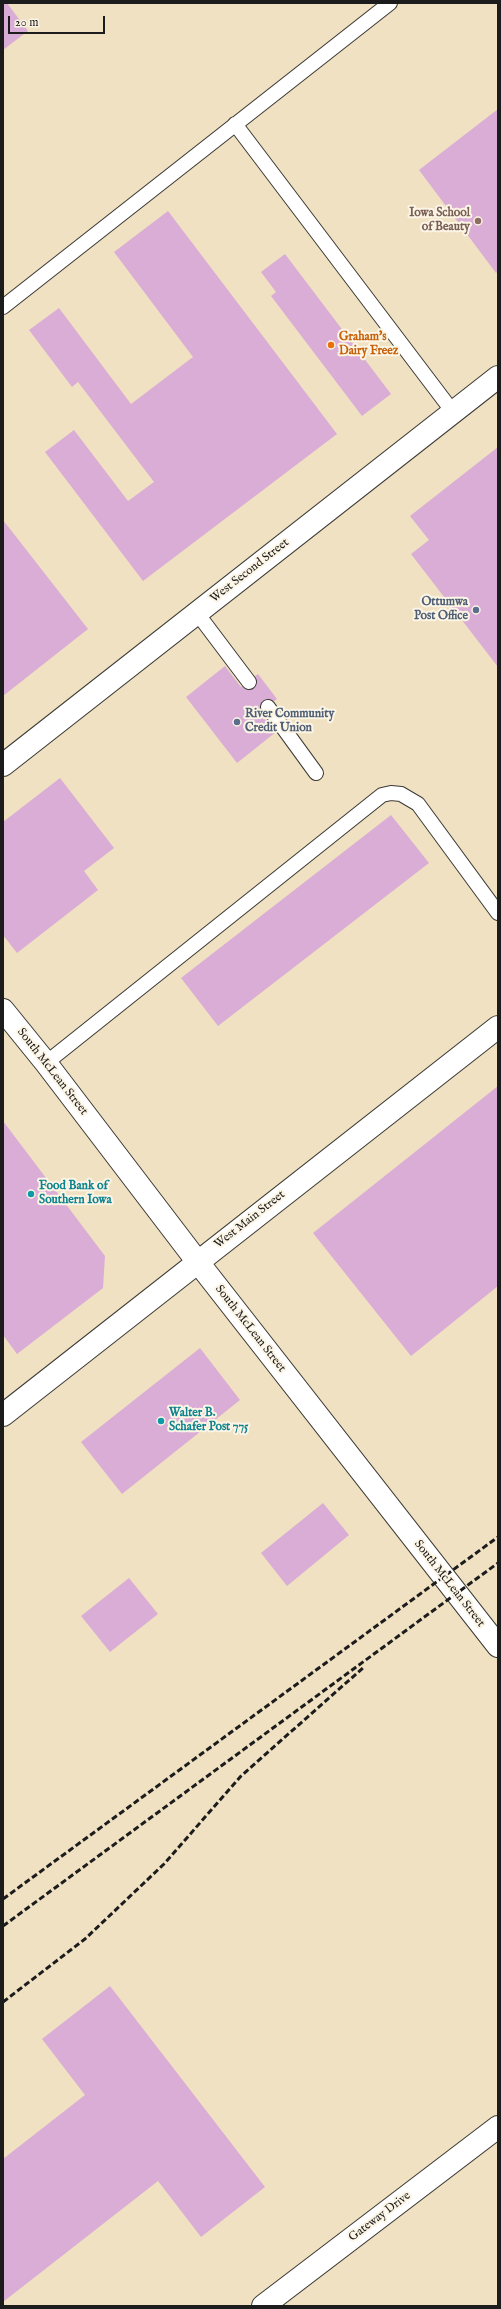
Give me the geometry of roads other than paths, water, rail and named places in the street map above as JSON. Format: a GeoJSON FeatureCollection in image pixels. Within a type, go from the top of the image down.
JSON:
{"type":"FeatureCollection","features":[{"type":"Feature","properties":{"kind":"main road","name":"West Second Street"},"geometry":{"type":"LineString","coordinates":[[3,765],[498,377]]}},
{"type":"Feature","properties":{"kind":"main road","name":"South McLean Street"},"geometry":{"type":"LineString","coordinates":[[3,1010],[46,1063],[197,1261],[498,1646]]}},
{"type":"Feature","properties":{"kind":"main road","name":"West Main Street"},"geometry":{"type":"LineString","coordinates":[[3,1415],[197,1261],[498,1026]]}},
{"type":"Feature","properties":{"kind":"main road","name":"Gateway Drive"},"geometry":{"type":"LineString","coordinates":[[263,2306],[498,2127]]}},
{"type":"Feature","properties":{"kind":"lane"},"geometry":{"type":"LineString","coordinates":[[3,307],[390,3]]}},
{"type":"Feature","properties":{"kind":"lane"},"geometry":{"type":"LineString","coordinates":[[236,124],[453,412]]}},
{"type":"Feature","properties":{"kind":"lane"},"geometry":{"type":"LineString","coordinates":[[197,613],[249,682]]}},
{"type":"Feature","properties":{"kind":"lane"},"geometry":{"type":"LineString","coordinates":[[268,707],[316,773]]}},
{"type":"Feature","properties":{"kind":"lane"},"geometry":{"type":"LineString","coordinates":[[46,1063],[382,795],[391,793],[401,794],[418,804],[498,913]]}},
{"type":"Feature","properties":{"kind":"railway"},"geometry":{"type":"LineString","coordinates":[[3,1899],[498,1537]]}},
{"type":"Feature","properties":{"kind":"railway"},"geometry":{"type":"LineString","coordinates":[[3,1926],[498,1563]]}},
{"type":"Feature","properties":{"kind":"railway"},"geometry":{"type":"LineString","coordinates":[[3,2002],[85,1939],[164,1864],[241,1776],[364,1667]]}},
{"type":"Feature","properties":{"kind":"place","name":"Iowa School of Beauty"},"geometry":{"type":"Point","coordinates":[478,221]}},
{"type":"Feature","properties":{"kind":"place","name":"Graham's Dairy Freez"},"geometry":{"type":"Point","coordinates":[331,345]}},
{"type":"Feature","properties":{"kind":"place","name":"Ottumwa Post Office"},"geometry":{"type":"Point","coordinates":[476,610]}},
{"type":"Feature","properties":{"kind":"place","name":"River Community Credit Union"},"geometry":{"type":"Point","coordinates":[237,722]}},
{"type":"Feature","properties":{"kind":"place","name":"Food Bank of Southern Iowa"},"geometry":{"type":"Point","coordinates":[31,1194]}},
{"type":"Feature","properties":{"kind":"place","name":"Walter B. Schafer Post 775"},"geometry":{"type":"Point","coordinates":[161,1421]}}]}
